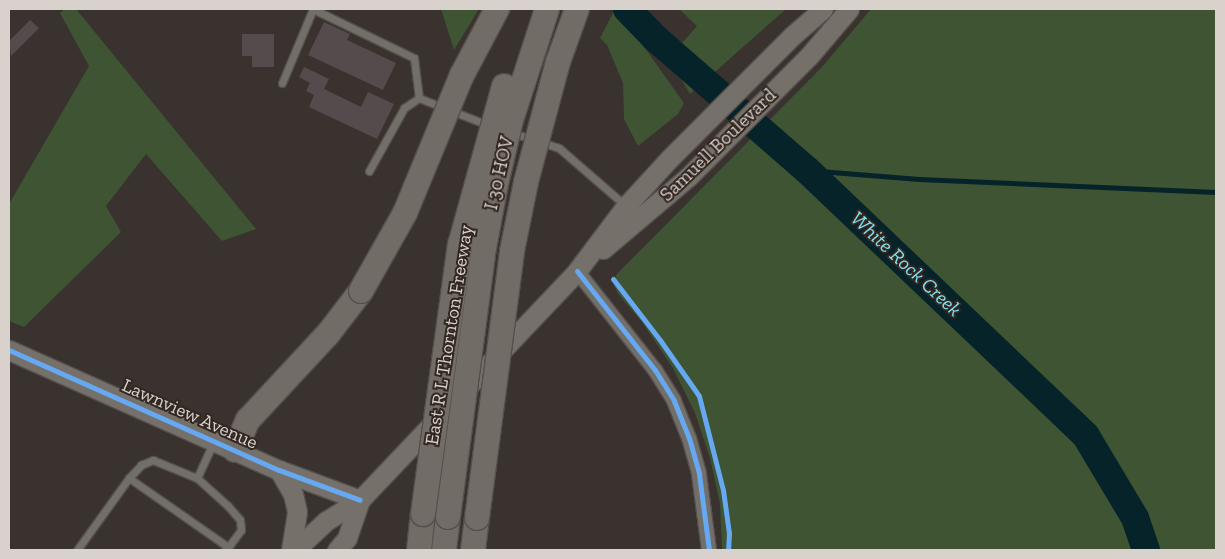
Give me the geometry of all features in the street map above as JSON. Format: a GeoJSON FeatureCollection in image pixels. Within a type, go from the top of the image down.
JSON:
{"type":"FeatureCollection","features":[{"type":"Feature","properties":{"kind":"highway"},"geometry":{"type":"LineString","coordinates":[[224,446],[328,334],[361,291],[406,213],[462,76],[497,9]]}},
{"type":"Feature","properties":{"kind":"highway","name":"East R L Thornton Freeway"},"geometry":{"type":"LineString","coordinates":[[418,550],[460,244],[495,116],[531,9]]}},
{"type":"Feature","properties":{"kind":"highway","name":"I 30 HOV"},"geometry":{"type":"LineString","coordinates":[[444,550],[484,248],[496,184],[511,120],[546,9]]}},
{"type":"Feature","properties":{"kind":"highway"},"geometry":{"type":"LineString","coordinates":[[473,550],[512,251],[526,182],[558,62],[577,9]]}},
{"type":"Feature","properties":{"kind":"main road","name":"Samuell Boulevard"},"geometry":{"type":"LineString","coordinates":[[577,271],[626,206],[670,158],[792,36],[823,9]]}},
{"type":"Feature","properties":{"kind":"main road","name":"Samuell Boulevard"},"geometry":{"type":"LineString","coordinates":[[293,550],[326,521],[360,500],[577,271],[688,177],[809,56],[849,9]]}},
{"type":"Feature","properties":{"kind":"main road","name":"Lawnview Avenue"},"geometry":{"type":"LineString","coordinates":[[9,350],[279,470],[360,500]]}},
{"type":"Feature","properties":{"kind":"main road"},"geometry":{"type":"LineString","coordinates":[[279,470],[293,494],[297,512],[293,550]]}},
{"type":"Feature","properties":{"kind":"main road","name":"Samuell Boulevard"},"geometry":{"type":"LineString","coordinates":[[337,550],[347,538],[360,500]]}},
{"type":"Feature","properties":{"kind":"street"},"geometry":{"type":"LineString","coordinates":[[577,271],[656,370],[674,402],[689,438],[699,474],[709,550]]}},
{"type":"Feature","properties":{"kind":"lane"},"geometry":{"type":"LineString","coordinates":[[282,83],[313,9],[414,58],[419,98]]}},
{"type":"Feature","properties":{"kind":"lane"},"geometry":{"type":"LineString","coordinates":[[369,171],[404,108],[419,98]]}},
{"type":"Feature","properties":{"kind":"lane"},"geometry":{"type":"LineString","coordinates":[[419,98],[463,117],[559,148],[626,206]]}},
{"type":"Feature","properties":{"kind":"lane"},"geometry":{"type":"LineString","coordinates":[[197,478],[224,446]]}},
{"type":"Feature","properties":{"kind":"lane"},"geometry":{"type":"LineString","coordinates":[[77,550],[129,478],[141,465],[153,460],[197,478],[228,506],[240,520],[241,530],[226,549],[129,478]]}},
{"type":"Feature","properties":{"kind":"green space"},"geometry":{"type":"Polygon","coordinates":[[[65,9],[76,9],[256,229],[222,241],[146,154],[106,206],[121,232],[24,327],[9,321],[9,204],[89,66],[60,13],[65,9]]]}},
{"type":"Feature","properties":{"kind":"green space"},"geometry":{"type":"Polygon","coordinates":[[[441,9],[479,9],[454,50],[441,9]]]}},
{"type":"Feature","properties":{"kind":"green space"},"geometry":{"type":"Polygon","coordinates":[[[615,9],[617,9],[684,103],[678,114],[638,146],[624,119],[623,83],[607,45],[600,38],[615,9]]]}},
{"type":"Feature","properties":{"kind":"green space"},"geometry":{"type":"Polygon","coordinates":[[[679,9],[786,9],[690,94],[669,58],[697,26],[679,9]]]}},
{"type":"Feature","properties":{"kind":"green space"},"geometry":{"type":"Polygon","coordinates":[[[871,9],[1216,9],[1216,550],[722,550],[720,504],[710,458],[695,413],[673,368],[642,322],[619,295],[614,286],[616,275],[822,67],[871,9]]]}},
{"type":"Feature","properties":{"kind":"building"},"geometry":{"type":"Polygon","coordinates":[[[30,20],[39,28],[11,56],[9,41],[30,20]]]}},
{"type":"Feature","properties":{"kind":"building"},"geometry":{"type":"Polygon","coordinates":[[[324,22],[350,34],[347,40],[396,63],[383,90],[308,55],[324,22]]]}},
{"type":"Feature","properties":{"kind":"building"},"geometry":{"type":"Polygon","coordinates":[[[242,34],[274,34],[274,67],[252,67],[252,56],[242,56],[242,34]]]}},
{"type":"Feature","properties":{"kind":"building"},"geometry":{"type":"Polygon","coordinates":[[[304,67],[329,79],[324,89],[361,107],[368,92],[394,104],[377,139],[309,107],[314,95],[306,91],[310,83],[299,77],[304,67]]]}},
{"type":"Feature","properties":{"kind":"waterway","name":"White Rock Creek"},"geometry":{"type":"LineString","coordinates":[[627,9],[655,38],[807,170],[1086,436],[1135,518],[1146,550]]}},
{"type":"Feature","properties":{"kind":"waterway"},"geometry":{"type":"LineString","coordinates":[[807,170],[919,179],[1216,192]]}},
{"type":"Feature","properties":{"kind":"cycle path"},"geometry":{"type":"LineString","coordinates":[[577,271],[655,370],[674,401],[689,438],[699,474],[709,550]]}},
{"type":"Feature","properties":{"kind":"cycle path"},"geometry":{"type":"LineString","coordinates":[[613,279],[660,340],[699,396],[723,490],[729,533],[728,550]]}},
{"type":"Feature","properties":{"kind":"cycle path"},"geometry":{"type":"LineString","coordinates":[[9,350],[279,470],[360,500]]}}]}
